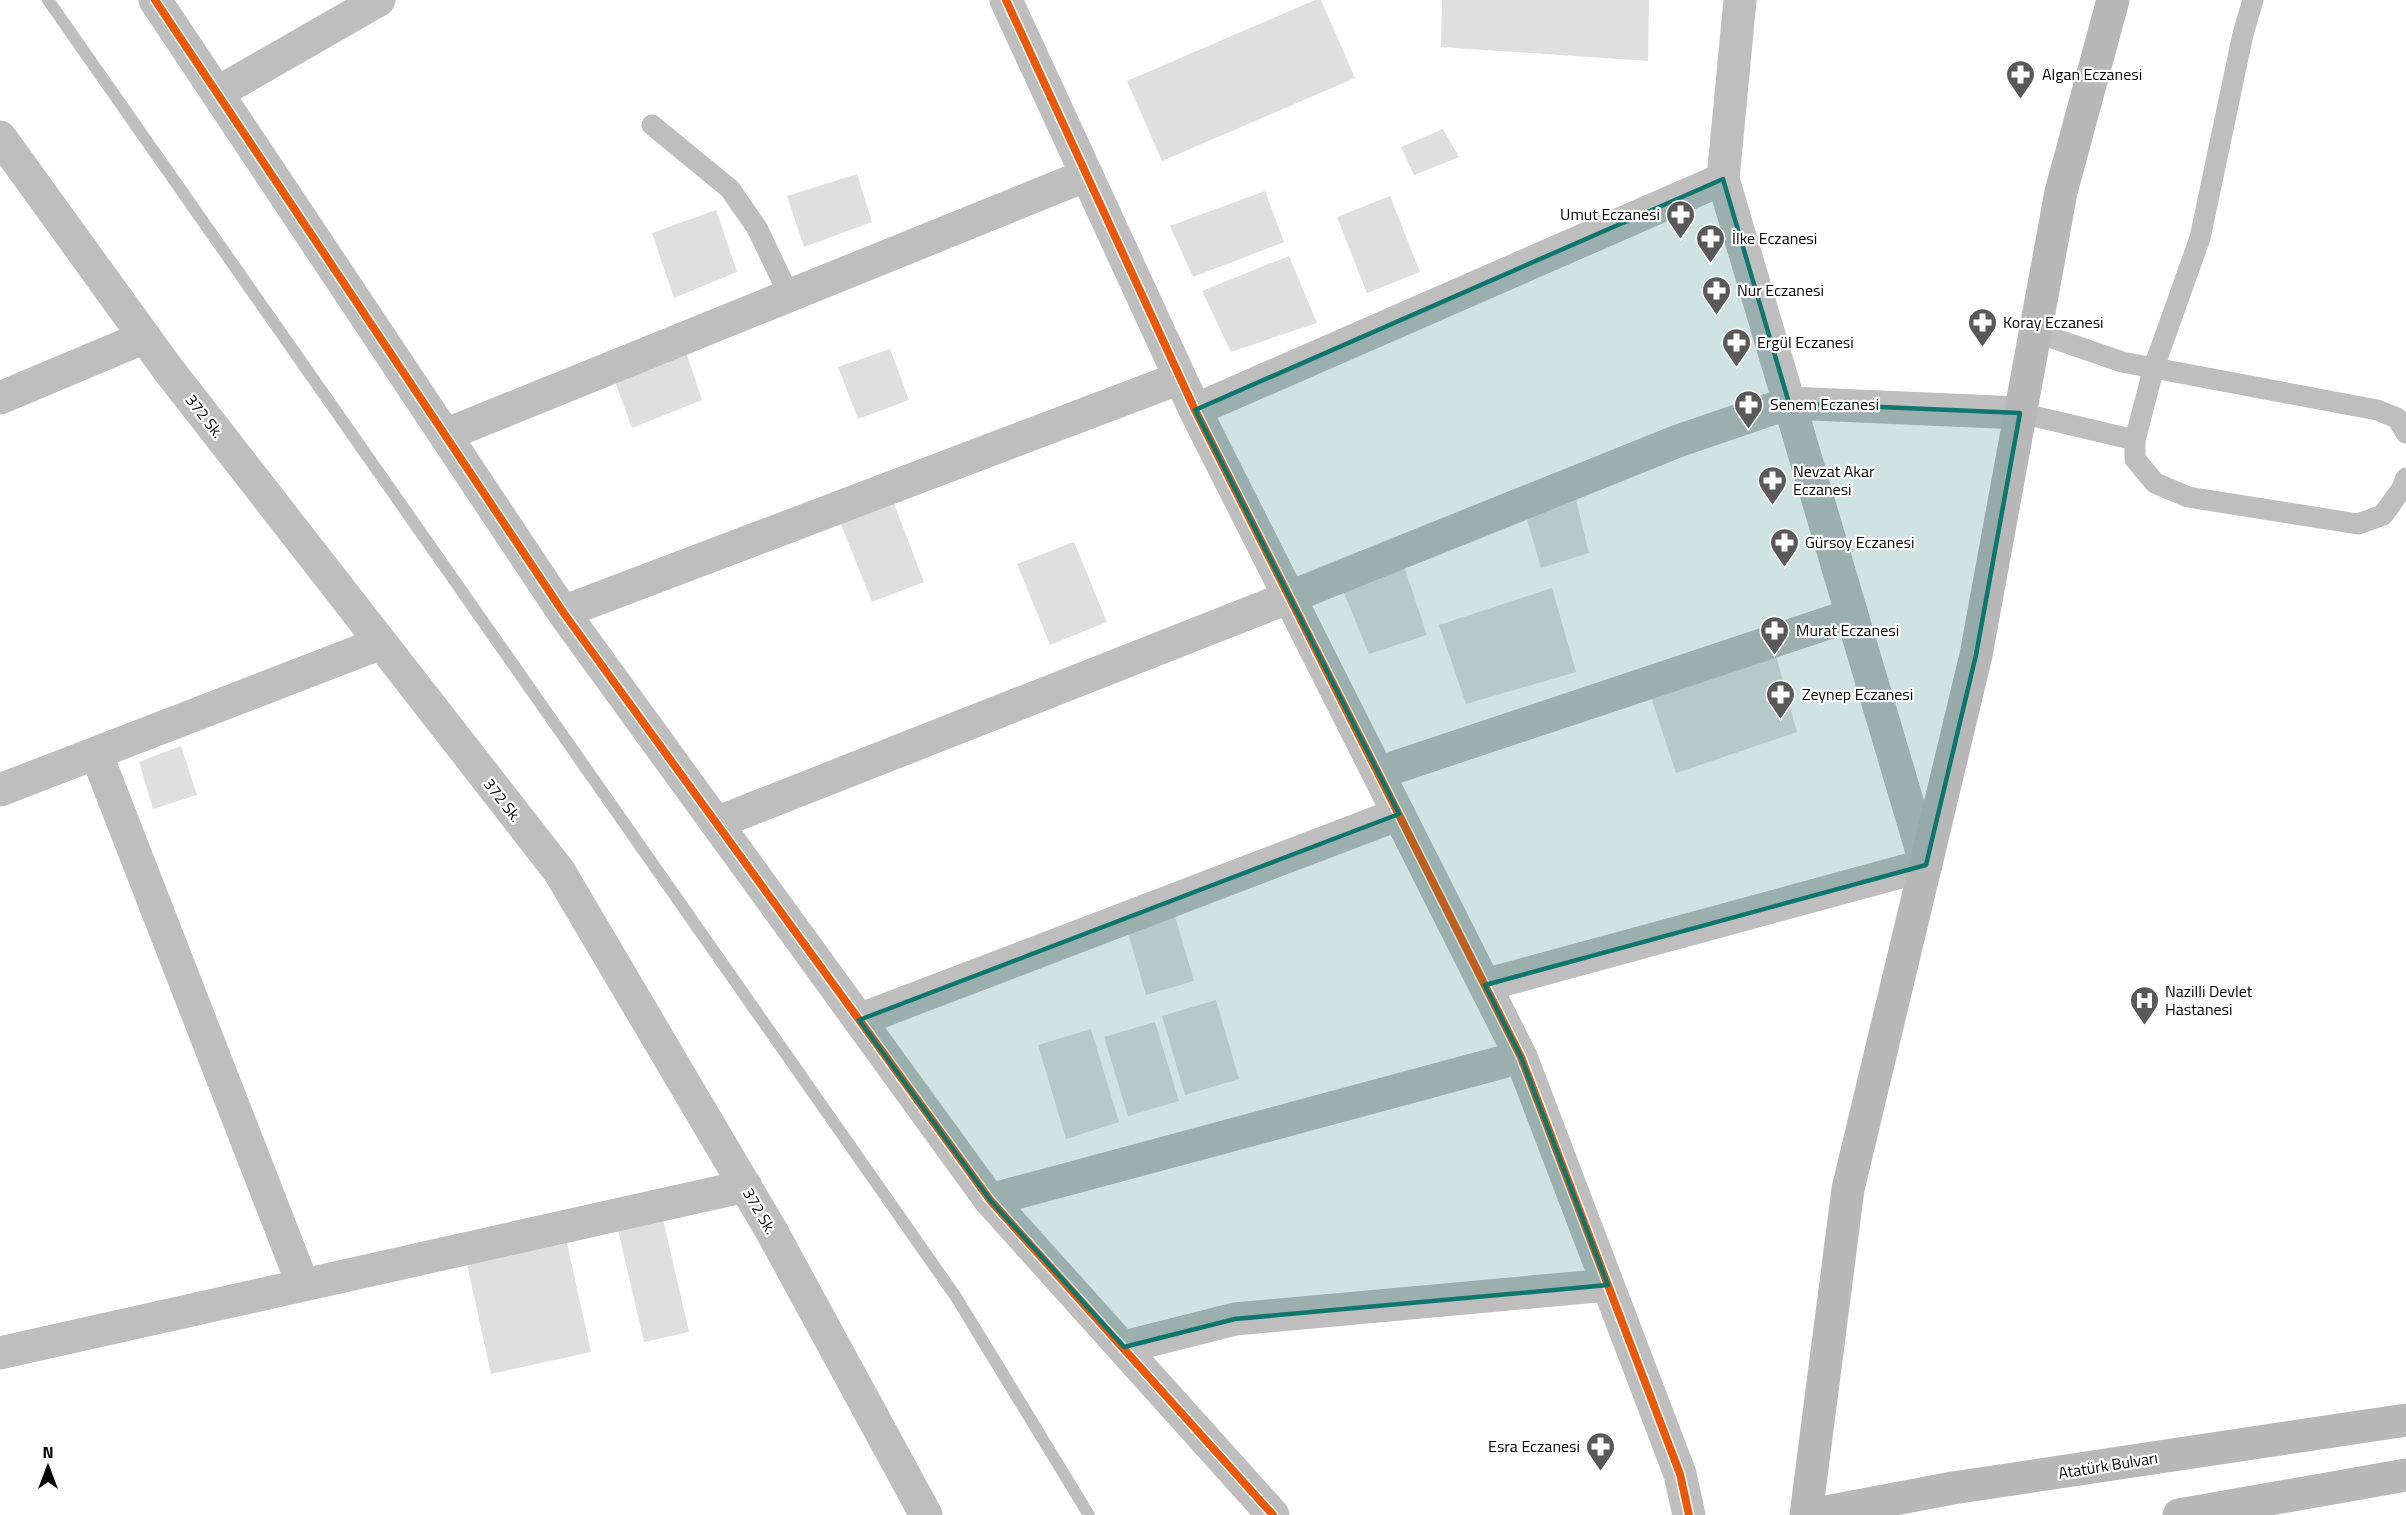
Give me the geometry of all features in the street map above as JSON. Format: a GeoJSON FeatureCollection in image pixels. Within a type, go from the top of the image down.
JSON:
{"type":"FeatureCollection","features":[{"type":"Feature","properties":{"kind":"street"},"geometry":{"type":"LineString","coordinates":[[155,0],[563,612],[990,1200],[1273,1515]]}},
{"type":"Feature","properties":{"kind":"street"},"geometry":{"type":"LineString","coordinates":[[217,93],[380,0]]}},
{"type":"Feature","properties":{"kind":"street"},"geometry":{"type":"LineString","coordinates":[[1006,0],[1195,410],[1521,1057],[1680,1474],[1689,1515]]}},
{"type":"Feature","properties":{"kind":"street"},"geometry":{"type":"LineString","coordinates":[[1740,0],[1723,179],[1926,865]]}},
{"type":"Feature","properties":{"kind":"street"},"geometry":{"type":"LineString","coordinates":[[1808,1515],[1848,1189],[1976,655],[2061,192],[2113,0]]}},
{"type":"Feature","properties":{"kind":"street","name":"372 Sk."},"geometry":{"type":"LineString","coordinates":[[0,137],[145,338],[559,871],[746,1186],[926,1515]]}},
{"type":"Feature","properties":{"kind":"street"},"geometry":{"type":"LineString","coordinates":[[445,435],[1087,175]]}},
{"type":"Feature","properties":{"kind":"street"},"geometry":{"type":"LineString","coordinates":[[1195,410],[1723,179]]}},
{"type":"Feature","properties":{"kind":"street"},"geometry":{"type":"LineString","coordinates":[[0,398],[145,338]]}},
{"type":"Feature","properties":{"kind":"street"},"geometry":{"type":"LineString","coordinates":[[563,612],[1180,378]]}},
{"type":"Feature","properties":{"kind":"street"},"geometry":{"type":"LineString","coordinates":[[716,823],[1678,441],[1789,403],[2020,413]]}},
{"type":"Feature","properties":{"kind":"street"},"geometry":{"type":"LineString","coordinates":[[1378,772],[1852,615]]}},
{"type":"Feature","properties":{"kind":"street"},"geometry":{"type":"LineString","coordinates":[[0,790],[381,643]]}},
{"type":"Feature","properties":{"kind":"street"},"geometry":{"type":"LineString","coordinates":[[96,753],[303,1285]]}},
{"type":"Feature","properties":{"kind":"street"},"geometry":{"type":"LineString","coordinates":[[859,1020],[1399,814]]}},
{"type":"Feature","properties":{"kind":"street"},"geometry":{"type":"LineString","coordinates":[[1485,985],[1926,865]]}},
{"type":"Feature","properties":{"kind":"street"},"geometry":{"type":"LineString","coordinates":[[990,1200],[1521,1057]]}},
{"type":"Feature","properties":{"kind":"street"},"geometry":{"type":"LineString","coordinates":[[0,1353],[746,1186]]}},
{"type":"Feature","properties":{"kind":"street"},"geometry":{"type":"LineString","coordinates":[[1124,1347],[1235,1319],[1608,1285]]}},
{"type":"Feature","properties":{"kind":"street","name":"Atatürk Bulvarı"},"geometry":{"type":"LineString","coordinates":[[1808,1515],[1953,1488],[2406,1420]]}},
{"type":"Feature","properties":{"kind":"street"},"geometry":{"type":"LineString","coordinates":[[2179,1515],[2406,1475]]}},
{"type":"Feature","properties":{"kind":"lane"},"geometry":{"type":"LineString","coordinates":[[2253,0],[2243,34],[2200,238],[2154,368],[2135,440],[2135,459],[2155,483],[2188,497],[2358,524],[2383,515],[2401,490],[2406,478]]}},
{"type":"Feature","properties":{"kind":"lane"},"geometry":{"type":"LineString","coordinates":[[652,125],[730,189],[757,228],[789,296]]}},
{"type":"Feature","properties":{"kind":"lane"},"geometry":{"type":"LineString","coordinates":[[2036,332],[2122,362],[2378,410],[2397,418],[2406,433]]}},
{"type":"Feature","properties":{"kind":"lane"},"geometry":{"type":"LineString","coordinates":[[2020,413],[2135,440]]}},
{"type":"Feature","properties":{"kind":"highlighted area"},"geometry":{"type":"Polygon","coordinates":[[[1723,179],[1789,403],[2020,413],[1976,655],[1926,865],[1485,985],[1521,1057],[1608,1285],[1235,1319],[1124,1347],[990,1200],[859,1020],[1399,814],[1195,410],[1723,179]]]}},
{"type":"Feature","properties":{"kind":"building"},"geometry":{"type":"Polygon","coordinates":[[[1315,0],[1321,0],[1355,78],[1162,161],[1127,81],[1315,0]]]}},
{"type":"Feature","properties":{"kind":"building"},"geometry":{"type":"Polygon","coordinates":[[[1442,0],[1649,0],[1648,61],[1441,47],[1442,0]]]}},
{"type":"Feature","properties":{"kind":"building"},"geometry":{"type":"Polygon","coordinates":[[[1443,129],[1459,157],[1414,175],[1401,147],[1443,129]]]}},
{"type":"Feature","properties":{"kind":"building"},"geometry":{"type":"Polygon","coordinates":[[[857,174],[872,222],[804,247],[787,196],[857,174]]]}},
{"type":"Feature","properties":{"kind":"building"},"geometry":{"type":"Polygon","coordinates":[[[1265,191],[1284,242],[1193,277],[1170,226],[1265,191]]]}},
{"type":"Feature","properties":{"kind":"building"},"geometry":{"type":"Polygon","coordinates":[[[1390,196],[1420,272],[1367,293],[1337,217],[1390,196]]]}},
{"type":"Feature","properties":{"kind":"building"},"geometry":{"type":"Polygon","coordinates":[[[716,210],[737,272],[674,298],[652,233],[716,210]]]}},
{"type":"Feature","properties":{"kind":"building"},"geometry":{"type":"Polygon","coordinates":[[[1289,256],[1317,323],[1231,352],[1202,291],[1289,256]]]}},
{"type":"Feature","properties":{"kind":"building"},"geometry":{"type":"Polygon","coordinates":[[[683,343],[702,400],[632,428],[610,368],[683,343]]]}},
{"type":"Feature","properties":{"kind":"building"},"geometry":{"type":"Polygon","coordinates":[[[890,349],[909,400],[858,419],[838,367],[890,349]]]}},
{"type":"Feature","properties":{"kind":"building"},"geometry":{"type":"Polygon","coordinates":[[[1576,500],[1589,553],[1541,568],[1526,516],[1576,500]]]}},
{"type":"Feature","properties":{"kind":"building"},"geometry":{"type":"Polygon","coordinates":[[[893,501],[924,582],[872,602],[840,522],[893,501]]]}},
{"type":"Feature","properties":{"kind":"building"},"geometry":{"type":"Polygon","coordinates":[[[1074,542],[1107,622],[1050,645],[1017,564],[1074,542]]]}},
{"type":"Feature","properties":{"kind":"building"},"geometry":{"type":"Polygon","coordinates":[[[1403,563],[1427,635],[1369,654],[1339,581],[1403,563]]]}},
{"type":"Feature","properties":{"kind":"building"},"geometry":{"type":"Polygon","coordinates":[[[1552,588],[1576,672],[1466,704],[1439,625],[1552,588]]]}},
{"type":"Feature","properties":{"kind":"building"},"geometry":{"type":"Polygon","coordinates":[[[1776,656],[1797,732],[1676,773],[1651,697],[1776,656]]]}},
{"type":"Feature","properties":{"kind":"building"},"geometry":{"type":"Polygon","coordinates":[[[181,746],[197,795],[153,809],[139,762],[181,746]]]}},
{"type":"Feature","properties":{"kind":"building"},"geometry":{"type":"Polygon","coordinates":[[[1172,906],[1194,981],[1146,995],[1124,919],[1172,906]]]}},
{"type":"Feature","properties":{"kind":"building"},"geometry":{"type":"Polygon","coordinates":[[[1216,1000],[1239,1079],[1185,1095],[1162,1016],[1216,1000]]]}},
{"type":"Feature","properties":{"kind":"building"},"geometry":{"type":"Polygon","coordinates":[[[1155,1022],[1179,1101],[1128,1116],[1104,1037],[1155,1022]]]}},
{"type":"Feature","properties":{"kind":"building"},"geometry":{"type":"Polygon","coordinates":[[[1091,1029],[1119,1122],[1066,1139],[1038,1045],[1091,1029]]]}},
{"type":"Feature","properties":{"kind":"building"},"geometry":{"type":"Polygon","coordinates":[[[663,1219],[689,1332],[644,1342],[618,1230],[663,1219]]]}},
{"type":"Feature","properties":{"kind":"building"},"geometry":{"type":"Polygon","coordinates":[[[567,1243],[591,1352],[491,1374],[467,1264],[567,1243]]]}},
{"type":"Feature","properties":{"kind":"waterway"},"geometry":{"type":"LineString","coordinates":[[48,0],[956,1297],[1089,1515]]}},
{"type":"Feature","properties":{"kind":"cycle path"},"geometry":{"type":"LineString","coordinates":[[155,0],[563,612],[990,1200],[1273,1515]]}},
{"type":"Feature","properties":{"kind":"cycle path"},"geometry":{"type":"LineString","coordinates":[[1006,0],[1195,410],[1521,1057],[1680,1474],[1689,1515]]}},
{"type":"Feature","properties":{"kind":"place","name":"Algan Eczanesi"},"geometry":{"type":"Point","coordinates":[2021,100]}},
{"type":"Feature","properties":{"kind":"place","name":"Umut Eczanesi"},"geometry":{"type":"Point","coordinates":[1681,240]}},
{"type":"Feature","properties":{"kind":"place","name":"İlke Eczanesi"},"geometry":{"type":"Point","coordinates":[1711,264]}},
{"type":"Feature","properties":{"kind":"place","name":"Nur Eczanesi"},"geometry":{"type":"Point","coordinates":[1716,316]}},
{"type":"Feature","properties":{"kind":"place","name":"Koray Eczanesi"},"geometry":{"type":"Point","coordinates":[1982,348]}},
{"type":"Feature","properties":{"kind":"place","name":"Ergül Eczanesi"},"geometry":{"type":"Point","coordinates":[1736,368]}},
{"type":"Feature","properties":{"kind":"place","name":"Senem Eczanesi"},"geometry":{"type":"Point","coordinates":[1749,430]}},
{"type":"Feature","properties":{"kind":"place","name":"Nevzat Akar Eczanesi"},"geometry":{"type":"Point","coordinates":[1772,506]}},
{"type":"Feature","properties":{"kind":"place","name":"Gürsoy Eczanesi"},"geometry":{"type":"Point","coordinates":[1784,568]}},
{"type":"Feature","properties":{"kind":"place","name":"Murat Eczanesi"},"geometry":{"type":"Point","coordinates":[1775,656]}},
{"type":"Feature","properties":{"kind":"place","name":"Zeynep Eczanesi"},"geometry":{"type":"Point","coordinates":[1781,720]}},
{"type":"Feature","properties":{"kind":"place","name":"Nazilli Devlet Hastanesi"},"geometry":{"type":"Point","coordinates":[2144,1026]}},
{"type":"Feature","properties":{"kind":"place","name":"Esra Eczanesi"},"geometry":{"type":"Point","coordinates":[1601,1472]}}]}
